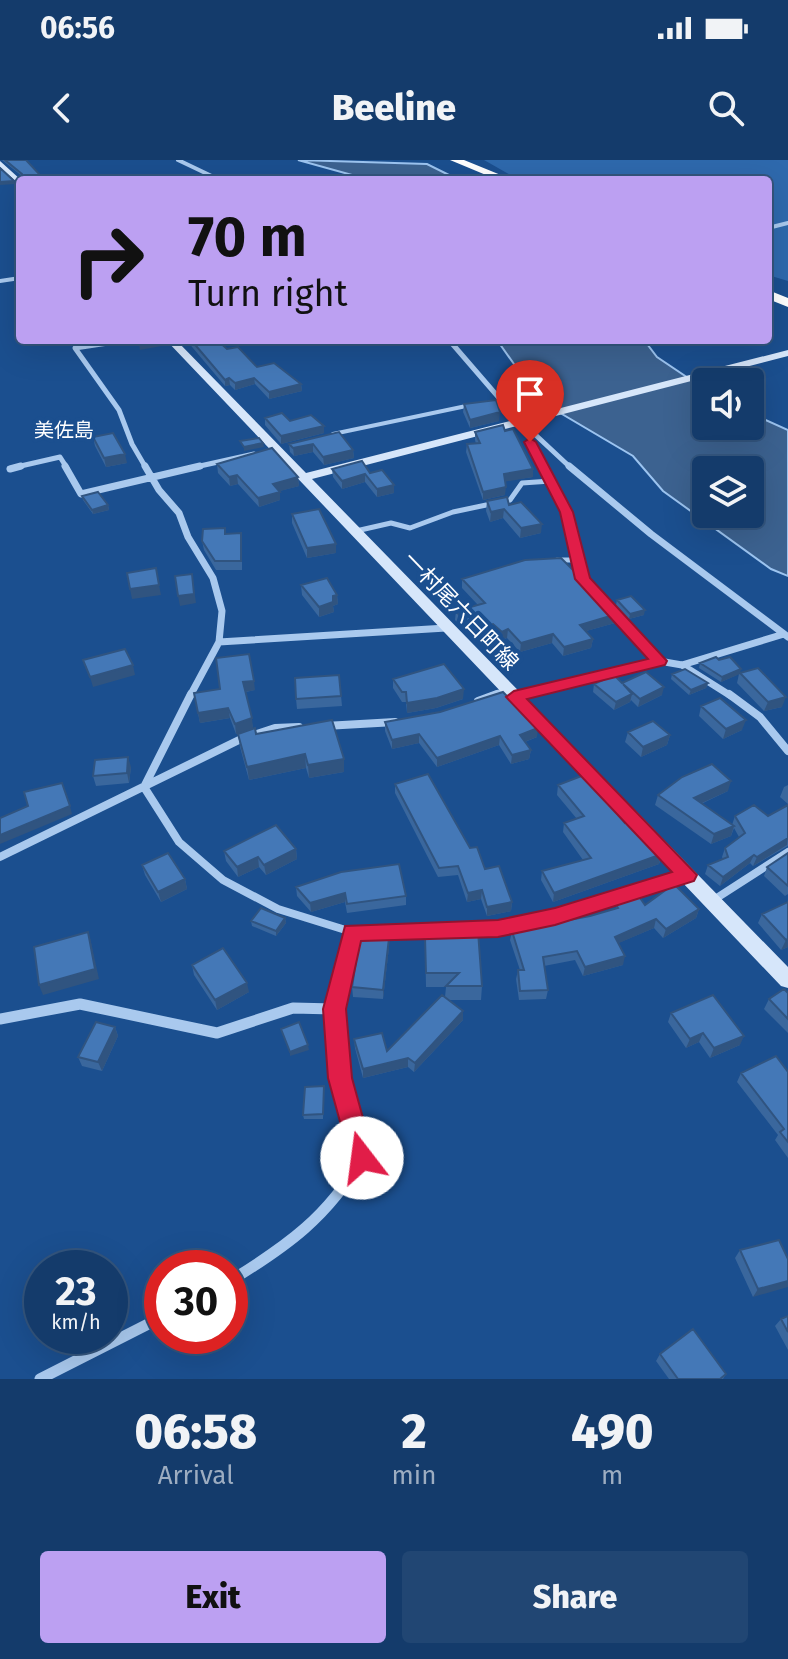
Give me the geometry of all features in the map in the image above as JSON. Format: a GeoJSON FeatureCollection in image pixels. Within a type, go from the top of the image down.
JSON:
{"type":"FeatureCollection","features":[{"type":"Feature","properties":{"kind":"highway"},"geometry":{"type":"LineString","coordinates":[[455,160],[497,176]]}},
{"type":"Feature","properties":{"kind":"main road"},"geometry":{"type":"LineString","coordinates":[[0,163],[16,179]]}},
{"type":"Feature","properties":{"kind":"main road","name":"一村尾六日町線"},"geometry":{"type":"LineString","coordinates":[[175,344],[282,448],[446,628],[788,980]]}},
{"type":"Feature","properties":{"kind":"main road"},"geometry":{"type":"LineString","coordinates":[[306,477],[526,426],[786,356]]}},
{"type":"Feature","properties":{"kind":"street"},"geometry":{"type":"LineString","coordinates":[[178,160],[212,176]]}},
{"type":"Feature","properties":{"kind":"street"},"geometry":{"type":"LineString","coordinates":[[102,344],[75,348],[119,410],[132,444],[159,490],[179,513],[188,537],[213,578],[222,611],[219,642],[167,737],[144,787]]}},
{"type":"Feature","properties":{"kind":"street"},"geometry":{"type":"LineString","coordinates":[[453,344],[526,426],[628,518],[786,635]]}},
{"type":"Feature","properties":{"kind":"street"},"geometry":{"type":"LineString","coordinates":[[526,426],[530,442],[567,512],[583,579],[659,661]]}},
{"type":"Feature","properties":{"kind":"street"},"geometry":{"type":"LineString","coordinates":[[10,469],[60,457],[81,494],[282,448]]}},
{"type":"Feature","properties":{"kind":"street"},"geometry":{"type":"LineString","coordinates":[[219,642],[446,628]]}},
{"type":"Feature","properties":{"kind":"street"},"geometry":{"type":"LineString","coordinates":[[682,665],[786,635]]}},
{"type":"Feature","properties":{"kind":"street"},"geometry":{"type":"LineString","coordinates":[[465,705],[659,661],[682,665],[725,691],[760,717],[788,751]]}},
{"type":"Feature","properties":{"kind":"street"},"geometry":{"type":"LineString","coordinates":[[320,726],[399,722]]}},
{"type":"Feature","properties":{"kind":"street"},"geometry":{"type":"LineString","coordinates":[[0,857],[239,740],[275,728],[305,727]]}},
{"type":"Feature","properties":{"kind":"street"},"geometry":{"type":"LineString","coordinates":[[144,787],[179,842],[223,880],[278,909],[352,932],[498,928],[555,917],[687,875]]}},
{"type":"Feature","properties":{"kind":"street"},"geometry":{"type":"LineString","coordinates":[[712,901],[788,852]]}},
{"type":"Feature","properties":{"kind":"street"},"geometry":{"type":"LineString","coordinates":[[248,1270],[295,1241],[345,1191],[362,1158],[340,1078],[334,1009],[352,932]]}},
{"type":"Feature","properties":{"kind":"street"},"geometry":{"type":"LineString","coordinates":[[0,1019],[80,1004],[217,1033],[293,1008],[334,1009]]}},
{"type":"Feature","properties":{"kind":"street"},"geometry":{"type":"LineString","coordinates":[[40,1379],[144,1326]]}},
{"type":"Feature","properties":{"kind":"lane"},"geometry":{"type":"LineString","coordinates":[[491,403],[504,402]]}},
{"type":"Feature","properties":{"kind":"lane"},"geometry":{"type":"LineString","coordinates":[[330,435],[478,404]]}},
{"type":"Feature","properties":{"kind":"lane"},"geometry":{"type":"LineString","coordinates":[[356,531],[391,523],[410,528],[453,512],[510,500],[522,483],[551,481]]}},
{"type":"Feature","properties":{"kind":"lane"},"geometry":{"type":"LineString","coordinates":[[550,559],[578,560]]}},
{"type":"Feature","properties":{"kind":"shaded area"},"geometry":{"type":"Polygon","coordinates":[[[298,160],[427,164],[451,176],[356,176],[298,160]]]}},
{"type":"Feature","properties":{"kind":"shaded area"},"geometry":{"type":"Polygon","coordinates":[[[484,160],[788,160],[788,281],[772,276],[772,176],[512,176],[484,160]]]}},
{"type":"Feature","properties":{"kind":"shaded area"},"geometry":{"type":"Polygon","coordinates":[[[500,344],[647,344],[657,357],[692,381],[692,440],[764,440],[764,419],[788,430],[788,576],[771,569],[714,528],[764,528],[764,456],[692,456],[692,512],[663,491],[633,456],[540,401],[500,344]]]}},
{"type":"Feature","properties":{"kind":"building"},"geometry":{"type":"Polygon","coordinates":[[[5,160],[26,160],[41,176],[22,174],[5,160]]]}},
{"type":"Feature","properties":{"kind":"building"},"geometry":{"type":"Polygon","coordinates":[[[0,168],[14,181],[0,182],[0,168]]]}},
{"type":"Feature","properties":{"kind":"building"},"geometry":{"type":"Polygon","coordinates":[[[194,344],[221,344],[227,349],[238,347],[257,367],[274,363],[301,384],[269,392],[254,378],[235,383],[229,378],[225,380],[194,344]]]}},
{"type":"Feature","properties":{"kind":"building"},"geometry":{"type":"Polygon","coordinates":[[[496,400],[500,412],[470,420],[464,404],[496,400]]]}},
{"type":"Feature","properties":{"kind":"building"},"geometry":{"type":"Polygon","coordinates":[[[282,413],[290,421],[311,415],[324,426],[281,436],[265,418],[282,413]]]}},
{"type":"Feature","properties":{"kind":"building"},"geometry":{"type":"Polygon","coordinates":[[[503,425],[505,431],[513,429],[533,469],[504,474],[506,487],[483,492],[467,444],[480,443],[475,432],[503,425]]]}},
{"type":"Feature","properties":{"kind":"building"},"geometry":{"type":"Polygon","coordinates":[[[339,432],[353,450],[323,457],[313,444],[293,448],[289,444],[339,432]]]}},
{"type":"Feature","properties":{"kind":"building"},"geometry":{"type":"Polygon","coordinates":[[[113,433],[125,454],[104,458],[93,437],[113,433]]]}},
{"type":"Feature","properties":{"kind":"building"},"geometry":{"type":"Polygon","coordinates":[[[259,438],[263,443],[244,447],[240,441],[259,438]]]}},
{"type":"Feature","properties":{"kind":"building"},"geometry":{"type":"Polygon","coordinates":[[[272,448],[298,477],[273,484],[280,492],[258,498],[237,475],[229,477],[217,464],[272,448]]]}},
{"type":"Feature","properties":{"kind":"building"},"geometry":{"type":"Polygon","coordinates":[[[362,461],[370,473],[382,470],[394,485],[377,489],[365,474],[342,481],[332,469],[362,461]]]}},
{"type":"Feature","properties":{"kind":"building"},"geometry":{"type":"Polygon","coordinates":[[[98,492],[108,505],[92,510],[82,496],[98,492]]]}},
{"type":"Feature","properties":{"kind":"building"},"geometry":{"type":"Polygon","coordinates":[[[507,497],[509,505],[521,502],[542,524],[521,528],[504,509],[491,512],[487,501],[507,497]]]}},
{"type":"Feature","properties":{"kind":"building"},"geometry":{"type":"Polygon","coordinates":[[[319,509],[336,544],[307,548],[292,514],[319,509]]]}},
{"type":"Feature","properties":{"kind":"building"},"geometry":{"type":"Polygon","coordinates":[[[225,528],[225,534],[241,533],[241,561],[215,561],[202,541],[203,529],[225,528]]]}},
{"type":"Feature","properties":{"kind":"building"},"geometry":{"type":"Polygon","coordinates":[[[561,558],[617,614],[580,625],[593,639],[564,647],[553,634],[521,643],[508,629],[502,632],[493,624],[472,630],[456,611],[485,603],[462,579],[525,560],[561,558]]]}},
{"type":"Feature","properties":{"kind":"building"},"geometry":{"type":"Polygon","coordinates":[[[156,568],[159,585],[130,589],[127,573],[156,568]]]}},
{"type":"Feature","properties":{"kind":"building"},"geometry":{"type":"Polygon","coordinates":[[[192,574],[194,594],[178,596],[175,576],[192,574]]]}},
{"type":"Feature","properties":{"kind":"building"},"geometry":{"type":"Polygon","coordinates":[[[327,578],[337,595],[333,596],[333,602],[319,607],[301,585],[327,578]]]}},
{"type":"Feature","properties":{"kind":"building"},"geometry":{"type":"Polygon","coordinates":[[[631,596],[645,610],[630,614],[617,600],[631,596]]]}},
{"type":"Feature","properties":{"kind":"building"},"geometry":{"type":"Polygon","coordinates":[[[125,649],[133,665],[90,677],[83,660],[125,649]]]}},
{"type":"Feature","properties":{"kind":"building"},"geometry":{"type":"Polygon","coordinates":[[[249,654],[254,681],[243,682],[252,718],[235,724],[228,708],[198,713],[194,693],[220,689],[216,658],[249,654]]]}},
{"type":"Feature","properties":{"kind":"building"},"geometry":{"type":"Polygon","coordinates":[[[716,657],[719,660],[730,657],[741,669],[722,677],[700,663],[716,657]]]}},
{"type":"Feature","properties":{"kind":"building"},"geometry":{"type":"Polygon","coordinates":[[[444,664],[464,689],[407,703],[406,692],[402,692],[393,679],[444,664]]]}},
{"type":"Feature","properties":{"kind":"building"},"geometry":{"type":"Polygon","coordinates":[[[758,668],[786,697],[768,702],[740,673],[758,668]]]}},
{"type":"Feature","properties":{"kind":"building"},"geometry":{"type":"Polygon","coordinates":[[[685,669],[708,683],[691,690],[672,674],[685,669]]]}},
{"type":"Feature","properties":{"kind":"building"},"geometry":{"type":"Polygon","coordinates":[[[646,672],[664,687],[640,699],[623,684],[632,694],[616,702],[594,684],[614,675],[622,683],[646,672]]]}},
{"type":"Feature","properties":{"kind":"building"},"geometry":{"type":"Polygon","coordinates":[[[339,675],[341,696],[296,699],[295,678],[339,675]]]}},
{"type":"Feature","properties":{"kind":"building"},"geometry":{"type":"Polygon","coordinates":[[[503,692],[538,728],[520,735],[531,750],[512,755],[500,736],[437,758],[419,734],[392,740],[385,722],[440,712],[503,692]]]}},
{"type":"Feature","properties":{"kind":"building"},"geometry":{"type":"Polygon","coordinates":[[[720,698],[746,720],[726,729],[701,706],[720,698]]]}},
{"type":"Feature","properties":{"kind":"building"},"geometry":{"type":"Polygon","coordinates":[[[332,720],[344,759],[308,765],[305,754],[247,767],[238,734],[255,728],[256,734],[332,720]]]}},
{"type":"Feature","properties":{"kind":"building"},"geometry":{"type":"Polygon","coordinates":[[[653,721],[670,735],[643,747],[628,732],[653,721]]]}},
{"type":"Feature","properties":{"kind":"building"},"geometry":{"type":"Polygon","coordinates":[[[128,757],[127,773],[93,776],[95,760],[128,757]]]}},
{"type":"Feature","properties":{"kind":"building"},"geometry":{"type":"Polygon","coordinates":[[[712,764],[731,781],[694,798],[734,826],[714,834],[658,795],[682,777],[712,764]]]}},
{"type":"Feature","properties":{"kind":"building"},"geometry":{"type":"Polygon","coordinates":[[[428,774],[470,848],[477,847],[485,869],[499,866],[512,902],[487,907],[482,890],[468,893],[458,866],[439,868],[395,784],[428,774]]]}},
{"type":"Feature","properties":{"kind":"building"},"geometry":{"type":"Polygon","coordinates":[[[584,775],[625,823],[631,821],[662,854],[554,893],[542,871],[591,858],[564,823],[584,816],[558,785],[584,775]]]}},
{"type":"Feature","properties":{"kind":"building"},"geometry":{"type":"Polygon","coordinates":[[[62,783],[70,806],[0,835],[0,818],[28,806],[24,792],[62,783]]]}},
{"type":"Feature","properties":{"kind":"building"},"geometry":{"type":"Polygon","coordinates":[[[754,805],[768,816],[788,805],[788,838],[757,857],[754,855],[723,877],[708,865],[728,857],[725,848],[745,833],[735,816],[754,805]]]}},
{"type":"Feature","properties":{"kind":"building"},"geometry":{"type":"Polygon","coordinates":[[[276,825],[296,849],[264,865],[258,857],[237,867],[224,851],[276,825]]]}},
{"type":"Feature","properties":{"kind":"building"},"geometry":{"type":"Polygon","coordinates":[[[168,853],[185,879],[158,892],[142,865],[168,853]]]}},
{"type":"Feature","properties":{"kind":"building"},"geometry":{"type":"Polygon","coordinates":[[[788,853],[788,886],[767,867],[788,853]]]}},
{"type":"Feature","properties":{"kind":"building"},"geometry":{"type":"Polygon","coordinates":[[[399,864],[406,896],[347,904],[345,893],[310,903],[296,887],[341,872],[399,864]]]}},
{"type":"Feature","properties":{"kind":"building"},"geometry":{"type":"Polygon","coordinates":[[[674,884],[699,909],[666,929],[656,919],[615,937],[625,956],[585,967],[577,951],[543,957],[548,990],[520,991],[518,970],[524,970],[512,931],[618,908],[616,905],[638,895],[645,905],[674,884]]]}},
{"type":"Feature","properties":{"kind":"building"},"geometry":{"type":"Polygon","coordinates":[[[788,902],[788,939],[786,940],[762,914],[788,902]]]}},
{"type":"Feature","properties":{"kind":"building"},"geometry":{"type":"Polygon","coordinates":[[[261,908],[285,918],[276,931],[251,921],[261,908]]]}},
{"type":"Feature","properties":{"kind":"building"},"geometry":{"type":"Polygon","coordinates":[[[478,931],[482,986],[446,986],[459,973],[426,973],[425,938],[478,931]]]}},
{"type":"Feature","properties":{"kind":"building"},"geometry":{"type":"Polygon","coordinates":[[[88,932],[95,969],[39,985],[34,947],[88,932]]]}},
{"type":"Feature","properties":{"kind":"building"},"geometry":{"type":"Polygon","coordinates":[[[360,935],[389,938],[383,990],[352,987],[360,935]]]}},
{"type":"Feature","properties":{"kind":"building"},"geometry":{"type":"Polygon","coordinates":[[[223,948],[247,983],[215,1000],[192,965],[223,948]]]}},
{"type":"Feature","properties":{"kind":"building"},"geometry":{"type":"Polygon","coordinates":[[[784,989],[788,993],[788,1019],[769,999],[784,989]]]}},
{"type":"Feature","properties":{"kind":"building"},"geometry":{"type":"Polygon","coordinates":[[[442,995],[463,1011],[415,1063],[408,1058],[363,1069],[354,1039],[382,1033],[387,1051],[442,995]]]}},
{"type":"Feature","properties":{"kind":"building"},"geometry":{"type":"Polygon","coordinates":[[[713,995],[744,1036],[714,1048],[703,1033],[690,1039],[671,1013],[713,995]]]}},
{"type":"Feature","properties":{"kind":"building"},"geometry":{"type":"Polygon","coordinates":[[[96,1022],[115,1027],[98,1062],[78,1057],[96,1022]]]}},
{"type":"Feature","properties":{"kind":"building"},"geometry":{"type":"Polygon","coordinates":[[[299,1022],[308,1045],[290,1052],[281,1029],[299,1022]]]}},
{"type":"Feature","properties":{"kind":"building"},"geometry":{"type":"Polygon","coordinates":[[[776,1056],[788,1072],[788,1142],[780,1132],[784,1129],[741,1073],[776,1056]]]}},
{"type":"Feature","properties":{"kind":"building"},"geometry":{"type":"Polygon","coordinates":[[[324,1086],[323,1114],[303,1115],[305,1087],[324,1086]]]}},
{"type":"Feature","properties":{"kind":"building"},"geometry":{"type":"Polygon","coordinates":[[[779,1240],[788,1259],[788,1281],[758,1289],[740,1250],[779,1240]]]}},
{"type":"Feature","properties":{"kind":"building"},"geometry":{"type":"Polygon","coordinates":[[[788,1316],[788,1332],[781,1319],[788,1316]]]}},
{"type":"Feature","properties":{"kind":"building"},"geometry":{"type":"Polygon","coordinates":[[[693,1329],[726,1374],[720,1379],[678,1379],[660,1354],[693,1329]]]}},
{"type":"Feature","properties":{"kind":"district","name":"美佐島"},"geometry":{"type":"Point","coordinates":[64,430]}},
{"type":"Feature","properties":{"kind":"route"},"geometry":{"type":"LineString","coordinates":[[362,1158],[340,1078],[334,1009],[352,932],[498,928],[555,917],[687,875],[514,697],[659,661],[583,579],[567,512],[530,442]]}}]}
